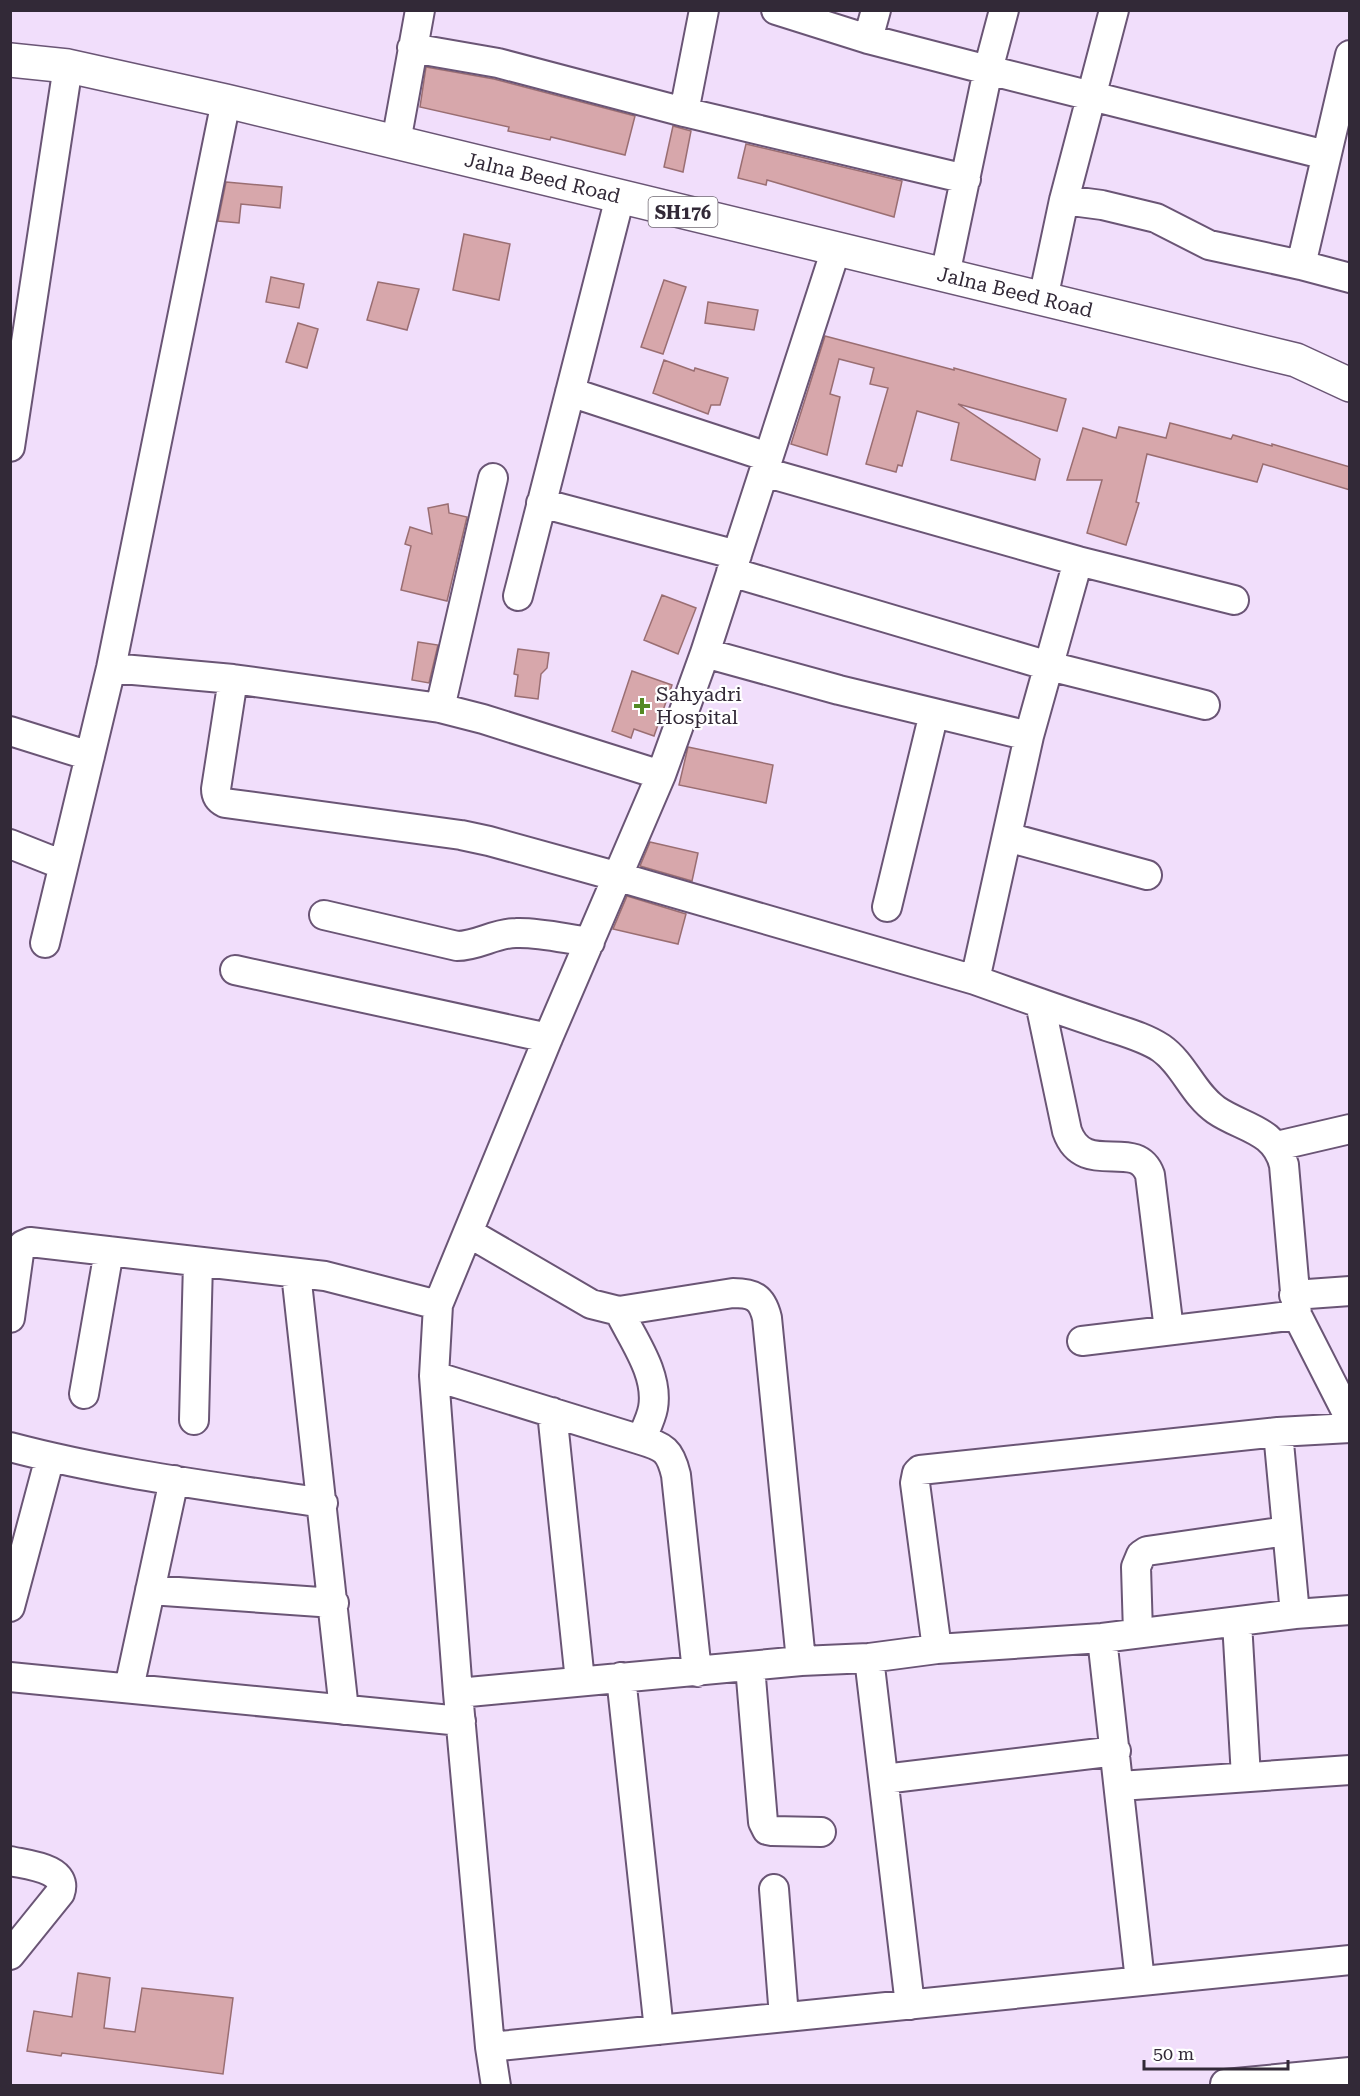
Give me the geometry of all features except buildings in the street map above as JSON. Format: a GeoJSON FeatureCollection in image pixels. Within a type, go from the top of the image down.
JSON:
{"type":"FeatureCollection","features":[{"type":"Feature","properties":{"kind":"main road","name":"Jalna Beed Road"},"geometry":{"type":"LineString","coordinates":[[13,63],[68,66],[226,101],[1296,360],[1350,385]]}},
{"type":"Feature","properties":{"kind":"street"},"geometry":{"type":"LineString","coordinates":[[396,142],[420,10]]}},
{"type":"Feature","properties":{"kind":"street"},"geometry":{"type":"LineString","coordinates":[[684,112],[704,10]]}},
{"type":"Feature","properties":{"kind":"street"},"geometry":{"type":"LineString","coordinates":[[776,10],[868,39],[1326,155]]}},
{"type":"Feature","properties":{"kind":"street"},"geometry":{"type":"LineString","coordinates":[[868,39],[876,10]]}},
{"type":"Feature","properties":{"kind":"street"},"geometry":{"type":"LineString","coordinates":[[945,275],[988,70],[1004,10]]}},
{"type":"Feature","properties":{"kind":"street"},"geometry":{"type":"LineString","coordinates":[[1043,299],[1064,200],[1114,10]]}},
{"type":"Feature","properties":{"kind":"street"},"geometry":{"type":"LineString","coordinates":[[412,48],[498,63],[684,112],[966,179]]}},
{"type":"Feature","properties":{"kind":"street"},"geometry":{"type":"LineString","coordinates":[[1301,265],[1350,56]]}},
{"type":"Feature","properties":{"kind":"street"},"geometry":{"type":"LineString","coordinates":[[10,447],[68,66]]}},
{"type":"Feature","properties":{"kind":"street"},"geometry":{"type":"LineString","coordinates":[[45,943],[111,668],[226,101]]}},
{"type":"Feature","properties":{"kind":"street"},"geometry":{"type":"LineString","coordinates":[[518,596],[620,197]]}},
{"type":"Feature","properties":{"kind":"street"},"geometry":{"type":"LineString","coordinates":[[1064,200],[1156,218],[1209,245],[1350,278]]}},
{"type":"Feature","properties":{"kind":"street"},"geometry":{"type":"LineString","coordinates":[[496,2085],[490,2047],[459,1707],[434,1376],[438,1305],[548,1038],[661,775],[705,653],[836,249]]}},
{"type":"Feature","properties":{"kind":"street"},"geometry":{"type":"LineString","coordinates":[[570,392],[766,465],[1078,561],[1234,600]]}},
{"type":"Feature","properties":{"kind":"street"},"geometry":{"type":"LineString","coordinates":[[441,708],[493,478]]}},
{"type":"Feature","properties":{"kind":"street"},"geometry":{"type":"LineString","coordinates":[[541,503],[734,563],[1049,666],[1205,705]]}},
{"type":"Feature","properties":{"kind":"street"},"geometry":{"type":"LineString","coordinates":[[975,980],[1029,736],[1078,561]]}},
{"type":"Feature","properties":{"kind":"street"},"geometry":{"type":"LineString","coordinates":[[705,653],[839,690],[1029,736]]}},
{"type":"Feature","properties":{"kind":"street"},"geometry":{"type":"LineString","coordinates":[[111,668],[233,679],[441,708],[661,775]]}},
{"type":"Feature","properties":{"kind":"street"},"geometry":{"type":"LineString","coordinates":[[233,679],[216,789],[216,795],[220,801],[225,803],[461,835],[489,841],[619,876],[975,980],[1158,1046],[1182,1069],[1200,1095],[1212,1107],[1226,1117],[1260,1133],[1277,1146],[1284,1165],[1295,1305],[1350,1419]]}},
{"type":"Feature","properties":{"kind":"street"},"geometry":{"type":"LineString","coordinates":[[887,907],[934,713]]}},
{"type":"Feature","properties":{"kind":"street"},"geometry":{"type":"LineString","coordinates":[[10,731],[90,756]]}},
{"type":"Feature","properties":{"kind":"street"},"geometry":{"type":"LineString","coordinates":[[1007,837],[1147,874]]}},
{"type":"Feature","properties":{"kind":"street"},"geometry":{"type":"LineString","coordinates":[[10,844],[63,865]]}},
{"type":"Feature","properties":{"kind":"street"},"geometry":{"type":"LineString","coordinates":[[324,915],[457,946],[478,944],[496,936],[517,933],[590,942]]}},
{"type":"Feature","properties":{"kind":"street"},"geometry":{"type":"LineString","coordinates":[[235,970],[548,1038]]}},
{"type":"Feature","properties":{"kind":"street"},"geometry":{"type":"LineString","coordinates":[[1040,1003],[1067,1131],[1074,1146],[1085,1154],[1140,1160],[1148,1167],[1168,1330]]}},
{"type":"Feature","properties":{"kind":"street"},"geometry":{"type":"LineString","coordinates":[[1277,1146],[1350,1129]]}},
{"type":"Feature","properties":{"kind":"street"},"geometry":{"type":"LineString","coordinates":[[469,1233],[591,1304],[619,1311],[733,1293],[753,1296],[764,1307],[801,1661]]}},
{"type":"Feature","properties":{"kind":"street"},"geometry":{"type":"LineString","coordinates":[[10,1318],[20,1253],[26,1243],[35,1241],[325,1276],[438,1305]]}},
{"type":"Feature","properties":{"kind":"street"},"geometry":{"type":"LineString","coordinates":[[84,1394],[109,1251]]}},
{"type":"Feature","properties":{"kind":"street"},"geometry":{"type":"LineString","coordinates":[[194,1420],[198,1262]]}},
{"type":"Feature","properties":{"kind":"street"},"geometry":{"type":"LineString","coordinates":[[296,1273],[334,1602],[344,1710]]}},
{"type":"Feature","properties":{"kind":"street"},"geometry":{"type":"LineString","coordinates":[[1082,1341],[1168,1330],[1295,1305],[1350,1291]]}},
{"type":"Feature","properties":{"kind":"street"},"geometry":{"type":"LineString","coordinates":[[619,1311],[651,1375],[654,1388],[653,1410],[641,1440]]}},
{"type":"Feature","properties":{"kind":"street"},"geometry":{"type":"LineString","coordinates":[[434,1376],[665,1449],[676,1474],[697,1672]]}},
{"type":"Feature","properties":{"kind":"street"},"geometry":{"type":"LineString","coordinates":[[552,1412],[580,1682]]}},
{"type":"Feature","properties":{"kind":"street"},"geometry":{"type":"LineString","coordinates":[[937,1649],[915,1483],[917,1473],[921,1470],[1278,1432],[1350,1428]]}},
{"type":"Feature","properties":{"kind":"street"},"geometry":{"type":"LineString","coordinates":[[1278,1432],[1295,1614]]}},
{"type":"Feature","properties":{"kind":"street"},"geometry":{"type":"LineString","coordinates":[[10,1447],[50,1457],[174,1480],[323,1503]]}},
{"type":"Feature","properties":{"kind":"street"},"geometry":{"type":"LineString","coordinates":[[10,1607],[50,1457]]}},
{"type":"Feature","properties":{"kind":"street"},"geometry":{"type":"LineString","coordinates":[[129,1688],[174,1480]]}},
{"type":"Feature","properties":{"kind":"street"},"geometry":{"type":"LineString","coordinates":[[1138,1633],[1136,1567],[1141,1556],[1147,1551],[1287,1531]]}},
{"type":"Feature","properties":{"kind":"street"},"geometry":{"type":"LineString","coordinates":[[150,1590],[334,1602]]}},
{"type":"Feature","properties":{"kind":"street"},"geometry":{"type":"LineString","coordinates":[[10,1677],[344,1710],[459,1707],[580,1682],[621,1677],[801,1661],[869,1658],[937,1649],[1102,1638],[1295,1614],[1350,1610]]}},
{"type":"Feature","properties":{"kind":"street"},"geometry":{"type":"LineString","coordinates":[[1237,1622],[1246,1777]]}},
{"type":"Feature","properties":{"kind":"street"},"geometry":{"type":"LineString","coordinates":[[1102,1638],[1140,1981]]}},
{"type":"Feature","properties":{"kind":"street"},"geometry":{"type":"LineString","coordinates":[[869,1658],[910,2005]]}},
{"type":"Feature","properties":{"kind":"street"},"geometry":{"type":"LineString","coordinates":[[750,1666],[763,1822],[767,1830],[772,1831],[821,1832]]}},
{"type":"Feature","properties":{"kind":"street"},"geometry":{"type":"LineString","coordinates":[[621,1677],[659,2030]]}},
{"type":"Feature","properties":{"kind":"street"},"geometry":{"type":"LineString","coordinates":[[884,1779],[1116,1751]]}},
{"type":"Feature","properties":{"kind":"street"},"geometry":{"type":"LineString","coordinates":[[1120,1786],[1350,1770]]}},
{"type":"Feature","properties":{"kind":"street"},"geometry":{"type":"LineString","coordinates":[[10,1861],[53,1873],[62,1884],[57,1897],[10,1955]]}},
{"type":"Feature","properties":{"kind":"street"},"geometry":{"type":"LineString","coordinates":[[774,1889],[784,2017]]}},
{"type":"Feature","properties":{"kind":"street"},"geometry":{"type":"LineString","coordinates":[[490,2047],[1350,1960]]}},
{"type":"Feature","properties":{"kind":"street"},"geometry":{"type":"LineString","coordinates":[[1225,2084],[1350,2072]]}},
{"type":"Feature","properties":{"kind":"place","name":"Sahyadri Hospital"},"geometry":{"type":"Point","coordinates":[642,706]}}]}
